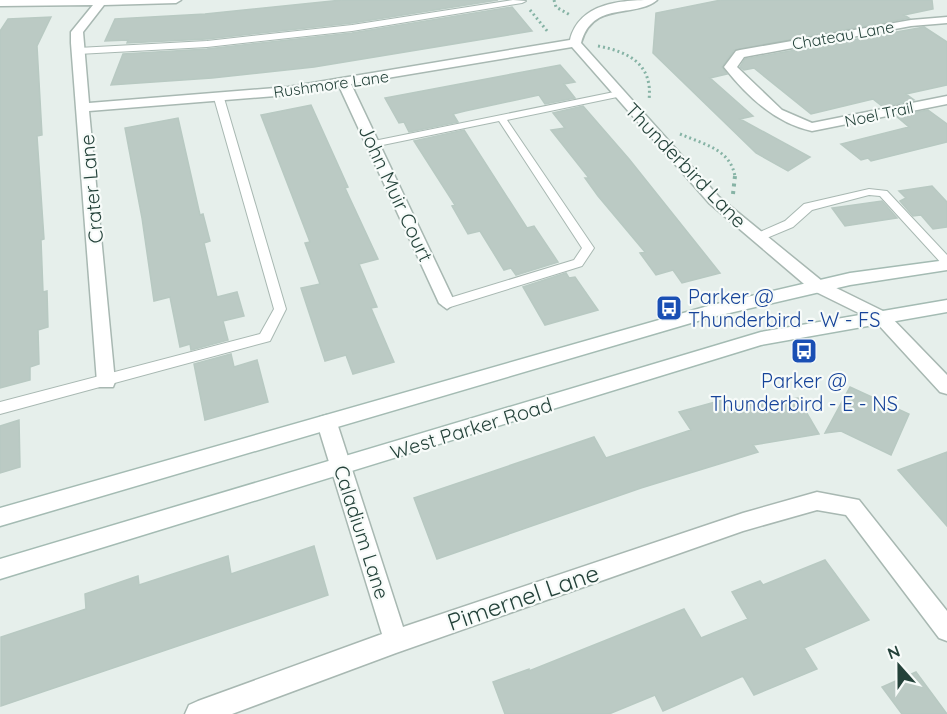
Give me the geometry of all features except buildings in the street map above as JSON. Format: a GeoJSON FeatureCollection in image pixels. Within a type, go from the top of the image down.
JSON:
{"type":"FeatureCollection","features":[{"type":"Feature","properties":{"kind":"street"},"geometry":{"type":"LineString","coordinates":[[1,4],[177,0]]}},
{"type":"Feature","properties":{"kind":"street"},"geometry":{"type":"LineString","coordinates":[[574,43],[576,30],[586,18],[613,8],[652,0]]}},
{"type":"Feature","properties":{"kind":"street","name":"Crater Lane"},"geometry":{"type":"LineString","coordinates":[[100,3],[77,32],[106,382]]}},
{"type":"Feature","properties":{"kind":"street","name":"Chateau Lane"},"geometry":{"type":"LineString","coordinates":[[812,127],[800,126],[783,118],[730,67],[740,54],[911,23],[947,20]]}},
{"type":"Feature","properties":{"kind":"street","name":"Rushmore Lane"},"geometry":{"type":"LineString","coordinates":[[84,107],[219,98],[345,83],[574,43]]}},
{"type":"Feature","properties":{"kind":"street","name":"Thunderbird Lane"},"geometry":{"type":"LineString","coordinates":[[574,43],[714,200],[816,285],[881,317],[947,387]]}},
{"type":"Feature","properties":{"kind":"street","name":"John Muir Court"},"geometry":{"type":"LineString","coordinates":[[345,83],[447,303]]}},
{"type":"Feature","properties":{"kind":"street","name":"Noel Trail"},"geometry":{"type":"LineString","coordinates":[[812,127],[947,100]]}},
{"type":"Feature","properties":{"kind":"street"},"geometry":{"type":"LineString","coordinates":[[0,517],[708,312],[816,285],[947,263]]}},
{"type":"Feature","properties":{"kind":"street","name":"West Parker Road"},"geometry":{"type":"LineString","coordinates":[[0,569],[341,468],[761,339],[947,306]]}},
{"type":"Feature","properties":{"kind":"street","name":"Caladium Lane"},"geometry":{"type":"LineString","coordinates":[[327,423],[396,641]]}},
{"type":"Feature","properties":{"kind":"street","name":"Pimernel Lane"},"geometry":{"type":"LineString","coordinates":[[198,714],[396,641],[743,522],[817,501],[852,507],[947,630]]}},
{"type":"Feature","properties":{"kind":"lane"},"geometry":{"type":"LineString","coordinates":[[78,51],[207,44],[352,28],[522,1]]}},
{"type":"Feature","properties":{"kind":"lane"},"geometry":{"type":"LineString","coordinates":[[373,144],[619,94]]}},
{"type":"Feature","properties":{"kind":"lane"},"geometry":{"type":"LineString","coordinates":[[0,408],[106,382],[265,338],[280,309],[219,98]]}},
{"type":"Feature","properties":{"kind":"lane"},"geometry":{"type":"LineString","coordinates":[[447,303],[578,263],[588,248],[502,119]]}},
{"type":"Feature","properties":{"kind":"lane"},"geometry":{"type":"LineString","coordinates":[[757,238],[789,224],[808,207],[870,192],[883,193],[947,263]]}},
{"type":"Feature","properties":{"kind":"path"},"geometry":{"type":"LineString","coordinates":[[554,0],[556,7],[571,16],[568,21]]}},
{"type":"Feature","properties":{"kind":"path"},"geometry":{"type":"LineString","coordinates":[[522,1],[554,39]]}},
{"type":"Feature","properties":{"kind":"path"},"geometry":{"type":"LineString","coordinates":[[599,46],[624,53],[636,61],[650,79],[650,105]]}},
{"type":"Feature","properties":{"kind":"path"},"geometry":{"type":"LineString","coordinates":[[677,133],[722,152],[731,159],[737,176],[733,199]]}},
{"type":"Feature","properties":{"kind":"place","name":"Parker @ Thunderbird - W - FS"},"geometry":{"type":"Point","coordinates":[669,308]}},
{"type":"Feature","properties":{"kind":"place","name":"Parker @ Thunderbird - E - NS"},"geometry":{"type":"Point","coordinates":[804,351]}}]}
